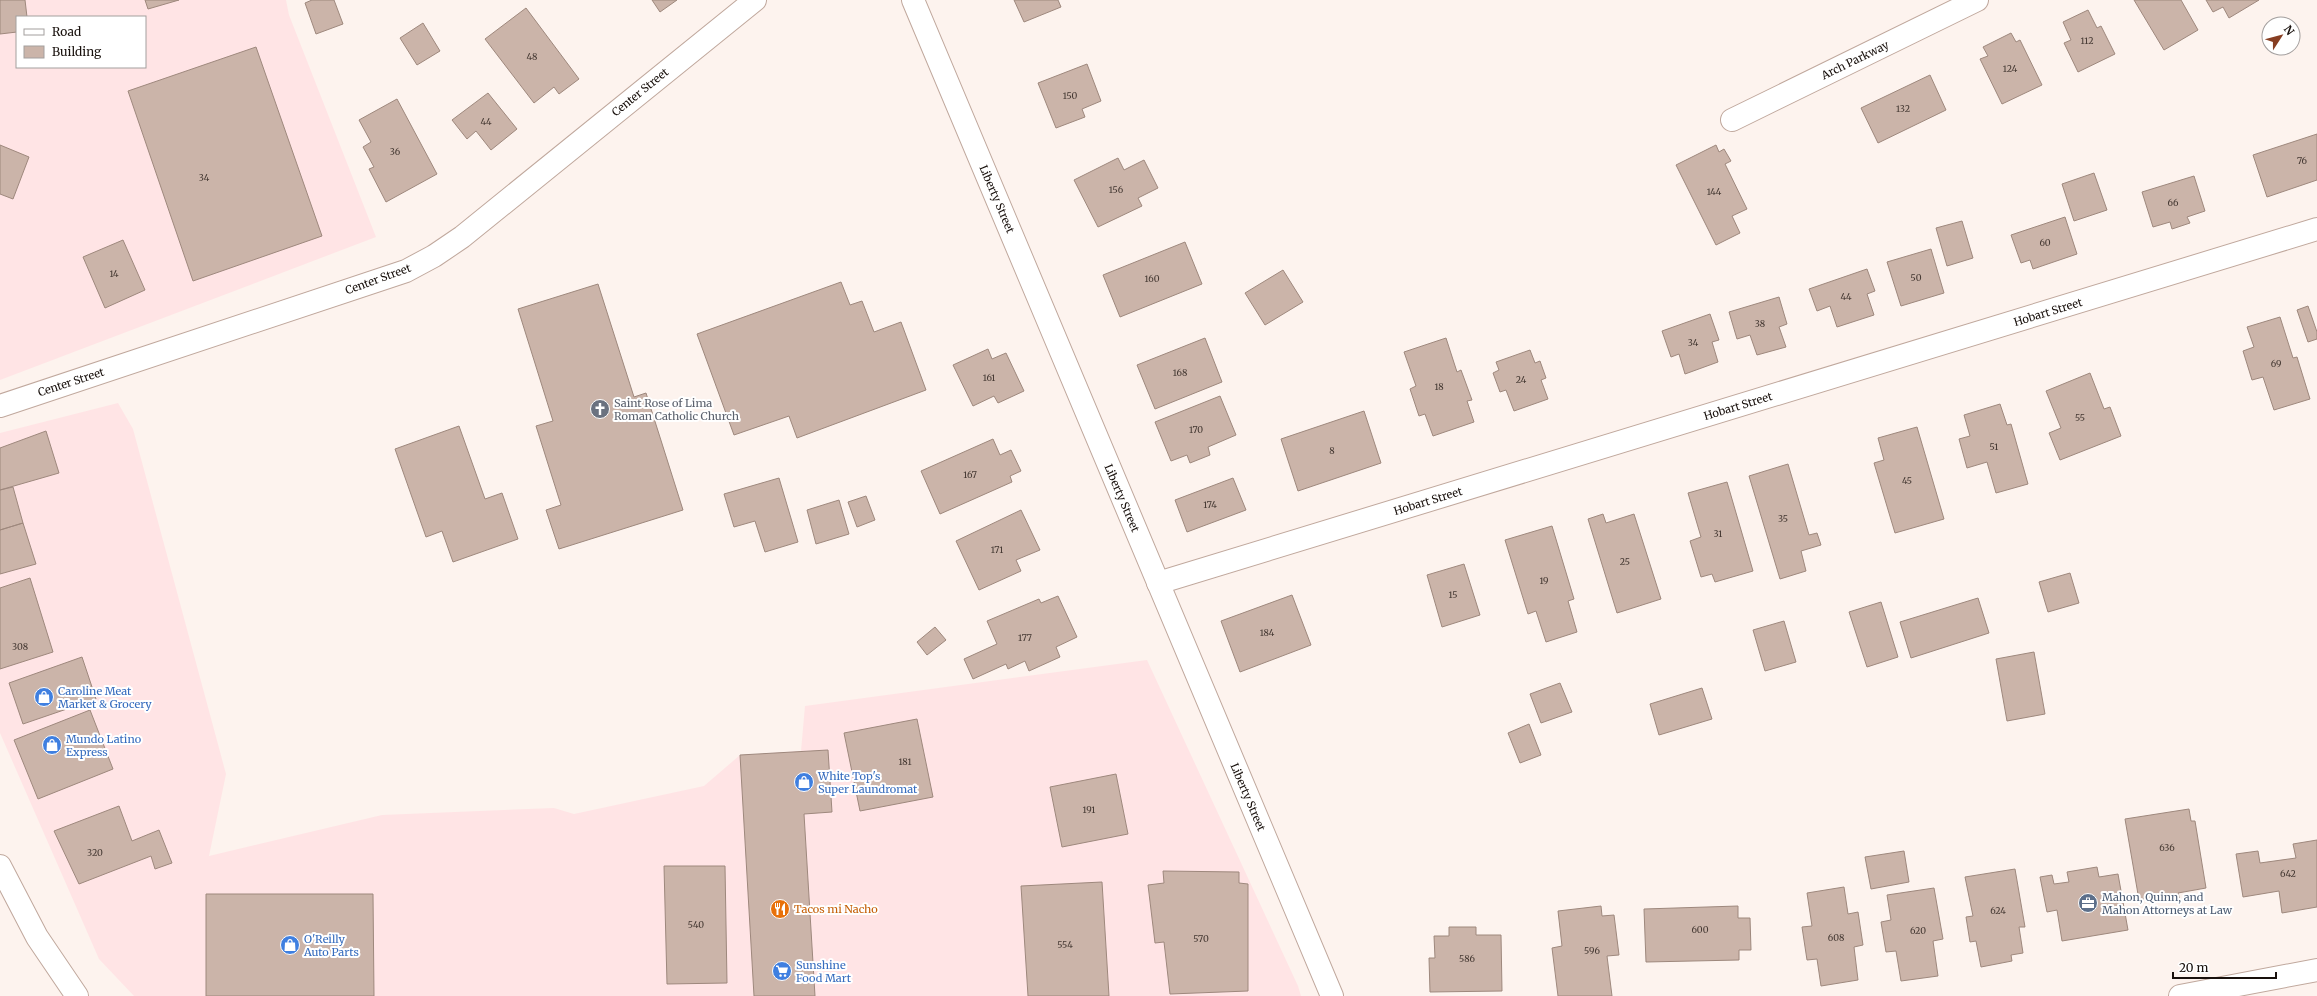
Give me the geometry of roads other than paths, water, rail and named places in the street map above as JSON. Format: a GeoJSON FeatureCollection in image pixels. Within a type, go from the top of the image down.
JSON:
{"type":"FeatureCollection","features":[{"type":"Feature","properties":{"kind":"main road","name":"Center Street"},"geometry":{"type":"LineString","coordinates":[[0,406],[406,271],[434,256],[462,237],[755,0]]}},
{"type":"Feature","properties":{"kind":"main road","name":"Liberty Street"},"geometry":{"type":"LineString","coordinates":[[913,0],[1332,996]]}},
{"type":"Feature","properties":{"kind":"main road","name":"Arch Parkway"},"geometry":{"type":"LineString","coordinates":[[1732,120],[1977,0]]}},
{"type":"Feature","properties":{"kind":"main road","name":"Hobart Street"},"geometry":{"type":"LineString","coordinates":[[1158,583],[2317,229]]}},
{"type":"Feature","properties":{"kind":"main road"},"geometry":{"type":"LineString","coordinates":[[0,866],[37,937],[77,996]]}},
{"type":"Feature","properties":{"kind":"main road"},"geometry":{"type":"LineString","coordinates":[[2180,996],[2317,970]]}},
{"type":"Feature","properties":{"kind":"place","name":"Saint Rose of Lima Roman Catholic Church"},"geometry":{"type":"Point","coordinates":[600,409]}},
{"type":"Feature","properties":{"kind":"place","name":"Caroline Meat Market & Grocery"},"geometry":{"type":"Point","coordinates":[44,697]}},
{"type":"Feature","properties":{"kind":"place","name":"Mundo Latino Express"},"geometry":{"type":"Point","coordinates":[52,745]}},
{"type":"Feature","properties":{"kind":"place","name":"White Top's Super Laundromat"},"geometry":{"type":"Point","coordinates":[804,782]}},
{"type":"Feature","properties":{"kind":"place","name":"Mahon, Quinn, and Mahon Attorneys at Law"},"geometry":{"type":"Point","coordinates":[2088,903]}},
{"type":"Feature","properties":{"kind":"place","name":"Tacos mi Nacho"},"geometry":{"type":"Point","coordinates":[780,909]}},
{"type":"Feature","properties":{"kind":"place","name":"O'Reilly Auto Parts"},"geometry":{"type":"Point","coordinates":[290,945]}},
{"type":"Feature","properties":{"kind":"place","name":"Sunshine Food Mart"},"geometry":{"type":"Point","coordinates":[782,971]}}]}
